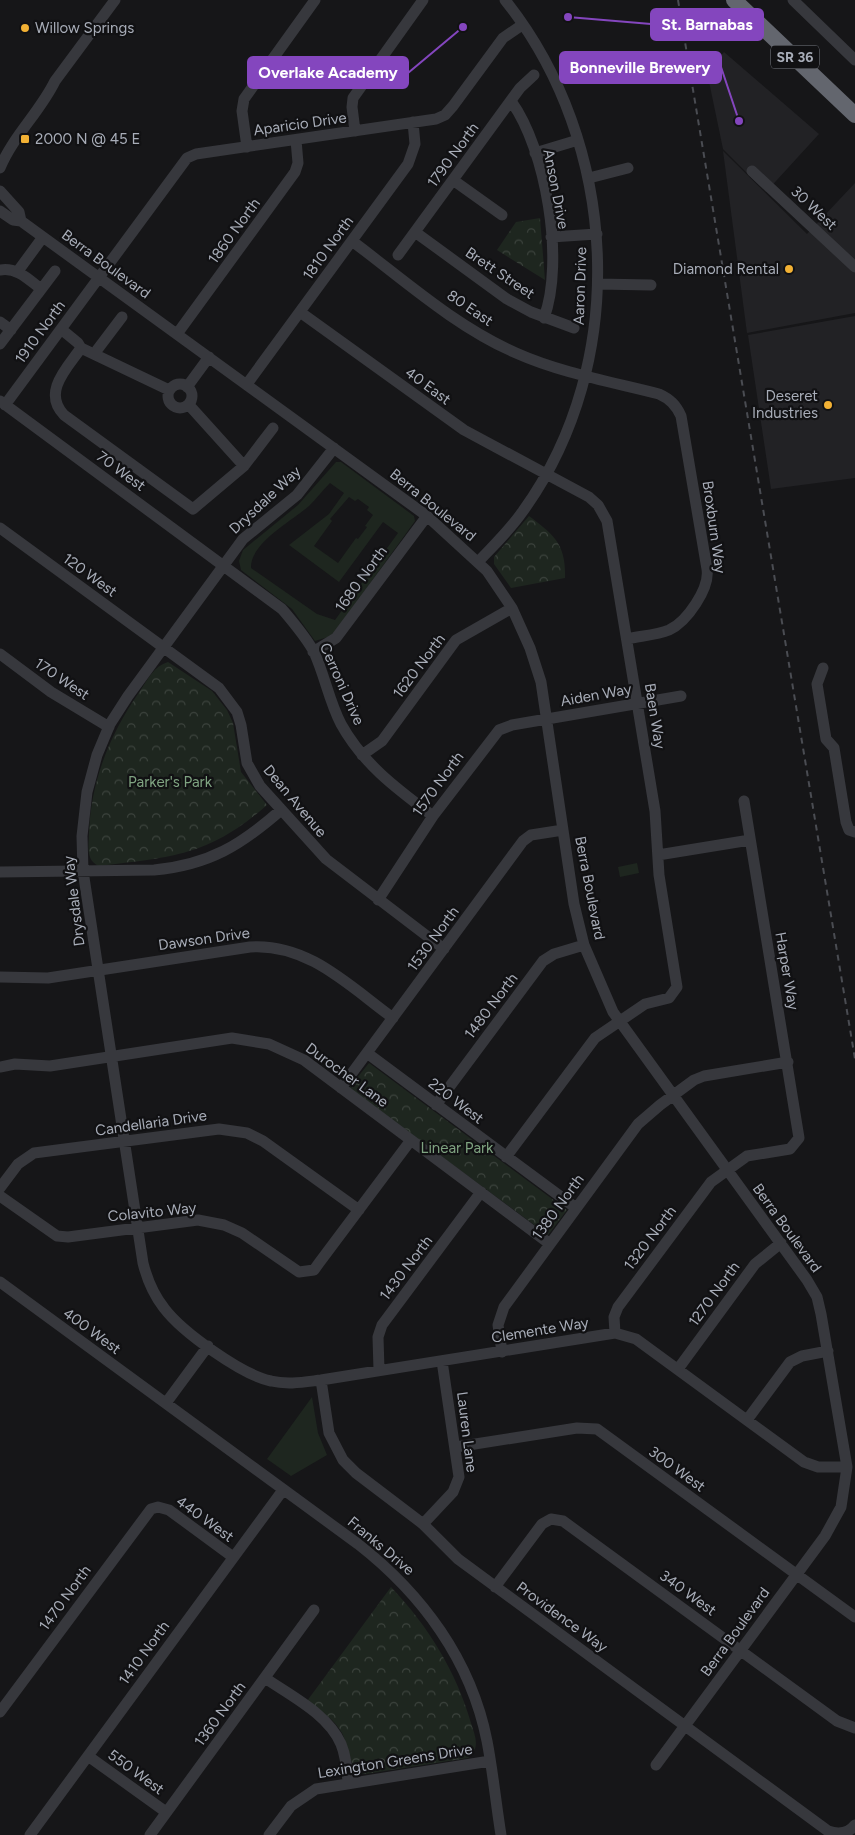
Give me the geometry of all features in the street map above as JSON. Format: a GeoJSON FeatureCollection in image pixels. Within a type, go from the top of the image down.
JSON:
{"type":"FeatureCollection","features":[{"type":"Feature","properties":{"kind":"highway","name":"SR 36"},"geometry":{"type":"LineString","coordinates":[[734,0],[855,114]]}},
{"type":"Feature","properties":{"kind":"street"},"geometry":{"type":"LineString","coordinates":[[0,168],[14,141],[115,0]]}},
{"type":"Feature","properties":{"kind":"street"},"geometry":{"type":"LineString","coordinates":[[247,147],[242,111],[244,99],[315,0]]}},
{"type":"Feature","properties":{"kind":"street"},"geometry":{"type":"LineString","coordinates":[[355,131],[352,108],[353,98],[423,0]]}},
{"type":"Feature","properties":{"kind":"street","name":"Aaron Drive"},"geometry":{"type":"LineString","coordinates":[[478,562],[511,528],[546,474],[569,424],[585,375],[593,337],[598,284],[597,234],[589,178],[578,140],[556,82],[505,0]]}},
{"type":"Feature","properties":{"kind":"street"},"geometry":{"type":"LineString","coordinates":[[793,0],[855,60]]}},
{"type":"Feature","properties":{"kind":"street","name":"Aparicio Drive"},"geometry":{"type":"LineString","coordinates":[[99,277],[187,158],[196,154],[436,119],[454,106],[503,38],[522,25]]}},
{"type":"Feature","properties":{"kind":"street","name":"1790 North"},"geometry":{"type":"LineString","coordinates":[[398,255],[511,101],[534,75]]}},
{"type":"Feature","properties":{"kind":"street","name":"Anson Drive"},"geometry":{"type":"LineString","coordinates":[[511,101],[520,114],[535,153],[546,203],[551,237],[552,287],[544,318]]}},
{"type":"Feature","properties":{"kind":"street","name":"1810 North"},"geometry":{"type":"LineString","coordinates":[[247,384],[414,154],[413,122]]}},
{"type":"Feature","properties":{"kind":"street","name":"1860 North"},"geometry":{"type":"LineString","coordinates":[[177,334],[295,172],[298,163],[296,140]]}},
{"type":"Feature","properties":{"kind":"street"},"geometry":{"type":"LineString","coordinates":[[535,153],[578,140]]}},
{"type":"Feature","properties":{"kind":"street"},"geometry":{"type":"LineString","coordinates":[[0,151],[14,141]]}},
{"type":"Feature","properties":{"kind":"street"},"geometry":{"type":"LineString","coordinates":[[589,178],[628,168]]}},
{"type":"Feature","properties":{"kind":"street","name":"30 West"},"geometry":{"type":"LineString","coordinates":[[752,172],[855,267]]}},
{"type":"Feature","properties":{"kind":"street"},"geometry":{"type":"LineString","coordinates":[[453,180],[502,215]]}},
{"type":"Feature","properties":{"kind":"street","name":"Berra Boulevard"},"geometry":{"type":"LineString","coordinates":[[0,192],[19,212],[21,221]]}},
{"type":"Feature","properties":{"kind":"street","name":"Berra Boulevard"},"geometry":{"type":"LineString","coordinates":[[0,211],[13,220],[21,221],[44,237],[427,516],[478,562],[512,608],[530,648],[541,682],[574,904],[584,945],[596,977],[619,1021],[817,1296],[847,1467],[843,1497],[836,1517],[656,1765]]}},
{"type":"Feature","properties":{"kind":"street","name":"Brett Street"},"geometry":{"type":"LineString","coordinates":[[415,232],[507,299],[544,318],[574,328]]}},
{"type":"Feature","properties":{"kind":"street"},"geometry":{"type":"LineString","coordinates":[[551,237],[597,234]]}},
{"type":"Feature","properties":{"kind":"street"},"geometry":{"type":"LineString","coordinates":[[18,271],[44,237]]}},
{"type":"Feature","properties":{"kind":"street","name":"80 East"},"geometry":{"type":"LineString","coordinates":[[352,241],[464,324],[492,341],[538,362],[659,394],[673,403]]}},
{"type":"Feature","properties":{"kind":"street"},"geometry":{"type":"LineString","coordinates":[[0,270],[8,268],[18,271],[41,289]]}},
{"type":"Feature","properties":{"kind":"street"},"geometry":{"type":"LineString","coordinates":[[0,344],[55,271]]}},
{"type":"Feature","properties":{"kind":"street","name":"1910 North"},"geometry":{"type":"LineString","coordinates":[[3,403],[99,277]]}},
{"type":"Feature","properties":{"kind":"street"},"geometry":{"type":"LineString","coordinates":[[598,284],[651,285]]}},
{"type":"Feature","properties":{"kind":"street","name":"40 East"},"geometry":{"type":"LineString","coordinates":[[300,312],[464,430],[546,474]]}},
{"type":"Feature","properties":{"kind":"street"},"geometry":{"type":"LineString","coordinates":[[94,354],[122,317]]}},
{"type":"Feature","properties":{"kind":"street"},"geometry":{"type":"LineString","coordinates":[[0,322],[11,330]]}},
{"type":"Feature","properties":{"kind":"street"},"geometry":{"type":"LineString","coordinates":[[60,329],[78,343],[81,348],[169,390]]}},
{"type":"Feature","properties":{"kind":"street"},"geometry":{"type":"LineString","coordinates":[[81,348],[55,387],[55,398],[61,411],[193,509],[244,466],[273,428]]}},
{"type":"Feature","properties":{"kind":"street"},"geometry":{"type":"LineString","coordinates":[[187,387],[209,357]]}},
{"type":"Feature","properties":{"kind":"street"},"geometry":{"type":"LineString","coordinates":[[178,384],[187,387],[192,395],[189,405],[180,409],[175,408],[168,400],[169,390],[178,384]]}},
{"type":"Feature","properties":{"kind":"street","name":"70 West"},"geometry":{"type":"LineString","coordinates":[[3,403],[223,565]]}},
{"type":"Feature","properties":{"kind":"street","name":"Broxburn Way"},"geometry":{"type":"LineString","coordinates":[[627,639],[662,632],[675,626],[701,594],[707,581],[707,569],[681,416],[673,403]]}},
{"type":"Feature","properties":{"kind":"street"},"geometry":{"type":"LineString","coordinates":[[189,405],[244,466]]}},
{"type":"Feature","properties":{"kind":"street","name":"Drysdale Way"},"geometry":{"type":"LineString","coordinates":[[208,1346],[171,1316],[155,1295],[145,1271],[83,871],[82,836],[87,792],[93,767],[109,727],[162,647],[243,539],[308,484],[334,448]]}},
{"type":"Feature","properties":{"kind":"street","name":"Baen Way"},"geometry":{"type":"LineString","coordinates":[[546,474],[588,497],[598,505],[605,515],[655,810],[659,875],[677,980],[674,994],[663,1000],[644,1004],[619,1021]]}},
{"type":"Feature","properties":{"kind":"street","name":"1680 North"},"geometry":{"type":"LineString","coordinates":[[313,652],[336,638],[427,516]]}},
{"type":"Feature","properties":{"kind":"street","name":"120 West"},"geometry":{"type":"LineString","coordinates":[[0,528],[162,647]]}},
{"type":"Feature","properties":{"kind":"street","name":"Cerroni Drive"},"geometry":{"type":"LineString","coordinates":[[223,565],[282,609],[313,652],[332,706],[349,738],[382,776],[433,816]]}},
{"type":"Feature","properties":{"kind":"street","name":"1620 North"},"geometry":{"type":"LineString","coordinates":[[362,755],[382,741],[456,640],[512,608]]}},
{"type":"Feature","properties":{"kind":"street","name":"Dean Avenue"},"geometry":{"type":"LineString","coordinates":[[162,647],[219,688],[229,699],[239,718],[250,771],[260,786],[326,859],[444,949]]}},
{"type":"Feature","properties":{"kind":"street","name":"170 West"},"geometry":{"type":"LineString","coordinates":[[0,654],[51,692],[109,727]]}},
{"type":"Feature","properties":{"kind":"street"},"geometry":{"type":"LineString","coordinates":[[823,668],[817,684],[826,739],[834,748],[846,822],[849,830],[855,832]]}},
{"type":"Feature","properties":{"kind":"street","name":"Aiden Way"},"geometry":{"type":"LineString","coordinates":[[546,719],[681,696]]}},
{"type":"Feature","properties":{"kind":"street","name":"1570 North"},"geometry":{"type":"LineString","coordinates":[[378,900],[433,816],[494,734],[508,726],[546,719]]}},
{"type":"Feature","properties":{"kind":"street","name":"Harper Way"},"geometry":{"type":"LineString","coordinates":[[744,801],[799,1132],[796,1145]]}},
{"type":"Feature","properties":{"kind":"street"},"geometry":{"type":"LineString","coordinates":[[0,872],[161,869],[202,861],[247,839],[281,810]]}},
{"type":"Feature","properties":{"kind":"street","name":"1530 North"},"geometry":{"type":"LineString","coordinates":[[341,1088],[523,841],[531,835],[563,830]]}},
{"type":"Feature","properties":{"kind":"street"},"geometry":{"type":"LineString","coordinates":[[658,855],[750,840]]}},
{"type":"Feature","properties":{"kind":"street","name":"1480 North"},"geometry":{"type":"LineString","coordinates":[[436,1105],[542,961],[554,954],[584,945]]}},
{"type":"Feature","properties":{"kind":"street","name":"Dawson Drive"},"geometry":{"type":"LineString","coordinates":[[0,977],[48,978],[250,947],[276,947],[302,954],[317,963],[393,1018]]}},
{"type":"Feature","properties":{"kind":"street"},"geometry":{"type":"LineString","coordinates":[[506,1156],[588,1046],[603,1031],[619,1021]]}},
{"type":"Feature","properties":{"kind":"street","name":"Durocher Lane"},"geometry":{"type":"LineString","coordinates":[[0,1067],[15,1064],[50,1066],[232,1038],[250,1039],[278,1047],[296,1056],[341,1088],[550,1244]]}},
{"type":"Feature","properties":{"kind":"street","name":"220 West"},"geometry":{"type":"LineString","coordinates":[[367,1053],[576,1208]]}},
{"type":"Feature","properties":{"kind":"street","name":"1380 North"},"geometry":{"type":"LineString","coordinates":[[502,1352],[498,1331],[501,1313],[638,1124],[672,1096],[704,1076],[788,1062]]}},
{"type":"Feature","properties":{"kind":"street","name":"Candellaria Drive"},"geometry":{"type":"LineString","coordinates":[[0,1188],[18,1164],[34,1153],[210,1129],[247,1134],[271,1146],[359,1210]]}},
{"type":"Feature","properties":{"kind":"street"},"geometry":{"type":"LineString","coordinates":[[359,1210],[411,1140]]}},
{"type":"Feature","properties":{"kind":"street","name":"1320 North"},"geometry":{"type":"LineString","coordinates":[[615,1333],[614,1317],[618,1307],[707,1187],[726,1170],[747,1156],[790,1149],[796,1145]]}},
{"type":"Feature","properties":{"kind":"street","name":"1430 North"},"geometry":{"type":"LineString","coordinates":[[380,1370],[378,1337],[382,1325],[481,1192]]}},
{"type":"Feature","properties":{"kind":"street","name":"Colavito Way"},"geometry":{"type":"LineString","coordinates":[[0,1196],[57,1236],[68,1237],[190,1220],[224,1225],[250,1238],[292,1268],[306,1272],[314,1270],[320,1263],[359,1210]]}},
{"type":"Feature","properties":{"kind":"street","name":"1270 North"},"geometry":{"type":"LineString","coordinates":[[678,1369],[755,1264],[781,1244]]}},
{"type":"Feature","properties":{"kind":"street","name":"400 West"},"geometry":{"type":"LineString","coordinates":[[0,1282],[166,1403]]}},
{"type":"Feature","properties":{"kind":"street","name":"Clemente Way"},"geometry":{"type":"LineString","coordinates":[[208,1346],[243,1370],[260,1378],[289,1384],[615,1333],[636,1339],[808,1464],[818,1467],[847,1467]]}},
{"type":"Feature","properties":{"kind":"street"},"geometry":{"type":"LineString","coordinates":[[166,1403],[208,1346]]}},
{"type":"Feature","properties":{"kind":"street"},"geometry":{"type":"LineString","coordinates":[[747,1420],[790,1362],[802,1356],[828,1351]]}},
{"type":"Feature","properties":{"kind":"street","name":"Lauren Lane"},"geometry":{"type":"LineString","coordinates":[[423,1524],[457,1485],[460,1473],[442,1361]]}},
{"type":"Feature","properties":{"kind":"street","name":"Providence Way"},"geometry":{"type":"LineString","coordinates":[[321,1380],[330,1433],[339,1455],[356,1473],[423,1524],[458,1560],[828,1831],[841,1834]]}},
{"type":"Feature","properties":{"kind":"street","name":"Franks Drive"},"geometry":{"type":"LineString","coordinates":[[166,1403],[379,1560],[423,1606],[447,1641],[468,1681],[486,1739],[500,1835]]}},
{"type":"Feature","properties":{"kind":"street","name":"300 West"},"geometry":{"type":"LineString","coordinates":[[456,1447],[582,1427],[597,1429],[855,1618]]}},
{"type":"Feature","properties":{"kind":"street","name":"1410 North"},"geometry":{"type":"LineString","coordinates":[[30,1835],[282,1490]]}},
{"type":"Feature","properties":{"kind":"street","name":"440 West"},"geometry":{"type":"LineString","coordinates":[[158,1507],[173,1513],[233,1557]]}},
{"type":"Feature","properties":{"kind":"street","name":"1470 North"},"geometry":{"type":"LineString","coordinates":[[0,1712],[145,1514],[158,1507]]}},
{"type":"Feature","properties":{"kind":"street","name":"340 West"},"geometry":{"type":"LineString","coordinates":[[495,1587],[539,1527],[551,1519],[567,1523],[837,1721],[855,1728]]}},
{"type":"Feature","properties":{"kind":"street","name":"1360 North"},"geometry":{"type":"LineString","coordinates":[[150,1835],[314,1610]]}},
{"type":"Feature","properties":{"kind":"street"},"geometry":{"type":"LineString","coordinates":[[265,1678],[320,1717],[331,1728],[343,1750],[348,1782]]}},
{"type":"Feature","properties":{"kind":"street","name":"550 West"},"geometry":{"type":"LineString","coordinates":[[88,1756],[166,1812]]}},
{"type":"Feature","properties":{"kind":"street","name":"Lexington Greens Drive"},"geometry":{"type":"LineString","coordinates":[[269,1835],[291,1806],[306,1793],[316,1788],[490,1761]]}},
{"type":"Feature","properties":{"kind":"street"},"geometry":{"type":"LineString","coordinates":[[841,1834],[848,1832],[855,1825]]}},
{"type":"Feature","properties":{"kind":"shaded area"},"geometry":{"type":"Polygon","coordinates":[[[724,52],[819,134],[766,192],[723,149],[707,72],[724,52]]]}},
{"type":"Feature","properties":{"kind":"shaded area"},"geometry":{"type":"Polygon","coordinates":[[[723,151],[807,234],[855,183],[855,313],[747,333],[723,151]]]}},
{"type":"Feature","properties":{"kind":"shaded area"},"geometry":{"type":"Polygon","coordinates":[[[855,316],[855,478],[771,489],[748,335],[855,316]]]}},
{"type":"Feature","properties":{"kind":"green space"},"geometry":{"type":"Polygon","coordinates":[[[540,218],[545,280],[497,250],[516,222],[540,218]]]}},
{"type":"Feature","properties":{"kind":"green space"},"geometry":{"type":"Polygon","coordinates":[[[336,462],[341,462],[414,516],[415,521],[335,632],[328,637],[315,641],[292,609],[241,570],[239,561],[243,550],[298,505],[336,462]],[[330,483],[309,506],[264,541],[257,550],[251,568],[317,614],[335,620],[398,533],[383,522],[339,582],[289,545],[329,514],[344,493],[330,483]],[[349,497],[330,519],[332,521],[314,546],[338,563],[356,538],[358,539],[367,527],[365,526],[373,515],[367,510],[369,507],[358,499],[355,501],[349,497]]]}},
{"type":"Feature","properties":{"kind":"green space"},"geometry":{"type":"Polygon","coordinates":[[[529,516],[557,541],[561,548],[565,566],[565,578],[511,588],[494,564],[494,557],[529,516]]]}},
{"type":"Feature","properties":{"kind":"green space","name":"Parker's Park"},"geometry":{"type":"Polygon","coordinates":[[[168,662],[212,691],[227,710],[233,723],[241,772],[267,805],[227,835],[189,851],[148,860],[99,866],[92,860],[88,847],[94,795],[104,758],[129,707],[155,670],[168,662]]]}},
{"type":"Feature","properties":{"kind":"green space"},"geometry":{"type":"Polygon","coordinates":[[[637,863],[639,873],[620,877],[618,867],[637,863]]]}},
{"type":"Feature","properties":{"kind":"green space","name":"Linear Park"},"geometry":{"type":"Polygon","coordinates":[[[369,1063],[567,1210],[548,1235],[349,1088],[369,1063]]]}},
{"type":"Feature","properties":{"kind":"green space"},"geometry":{"type":"Polygon","coordinates":[[[312,1397],[318,1433],[327,1455],[291,1476],[267,1459],[312,1397]]]}},
{"type":"Feature","properties":{"kind":"green space"},"geometry":{"type":"Polygon","coordinates":[[[391,1587],[429,1633],[449,1667],[465,1704],[476,1746],[468,1758],[365,1774],[359,1772],[352,1763],[339,1728],[326,1715],[307,1701],[391,1587]]]}},
{"type":"Feature","properties":{"kind":"railway"},"geometry":{"type":"LineString","coordinates":[[678,0],[855,1059]]}},
{"type":"Feature","properties":{"kind":"place","name":"St. Barnabas"},"geometry":{"type":"Point","coordinates":[568,17]}},
{"type":"Feature","properties":{"kind":"place","name":"Overlake Academy"},"geometry":{"type":"Point","coordinates":[463,27]}},
{"type":"Feature","properties":{"kind":"place","name":"Willow Springs"},"geometry":{"type":"Point","coordinates":[25,28]}},
{"type":"Feature","properties":{"kind":"place","name":"Bonneville Brewery"},"geometry":{"type":"Point","coordinates":[739,121]}},
{"type":"Feature","properties":{"kind":"place","name":"2000 N @ 45 E"},"geometry":{"type":"Point","coordinates":[25,139]}},
{"type":"Feature","properties":{"kind":"place","name":"Diamond Rental"},"geometry":{"type":"Point","coordinates":[789,269]}},
{"type":"Feature","properties":{"kind":"place","name":"Deseret Industries"},"geometry":{"type":"Point","coordinates":[828,405]}}]}
